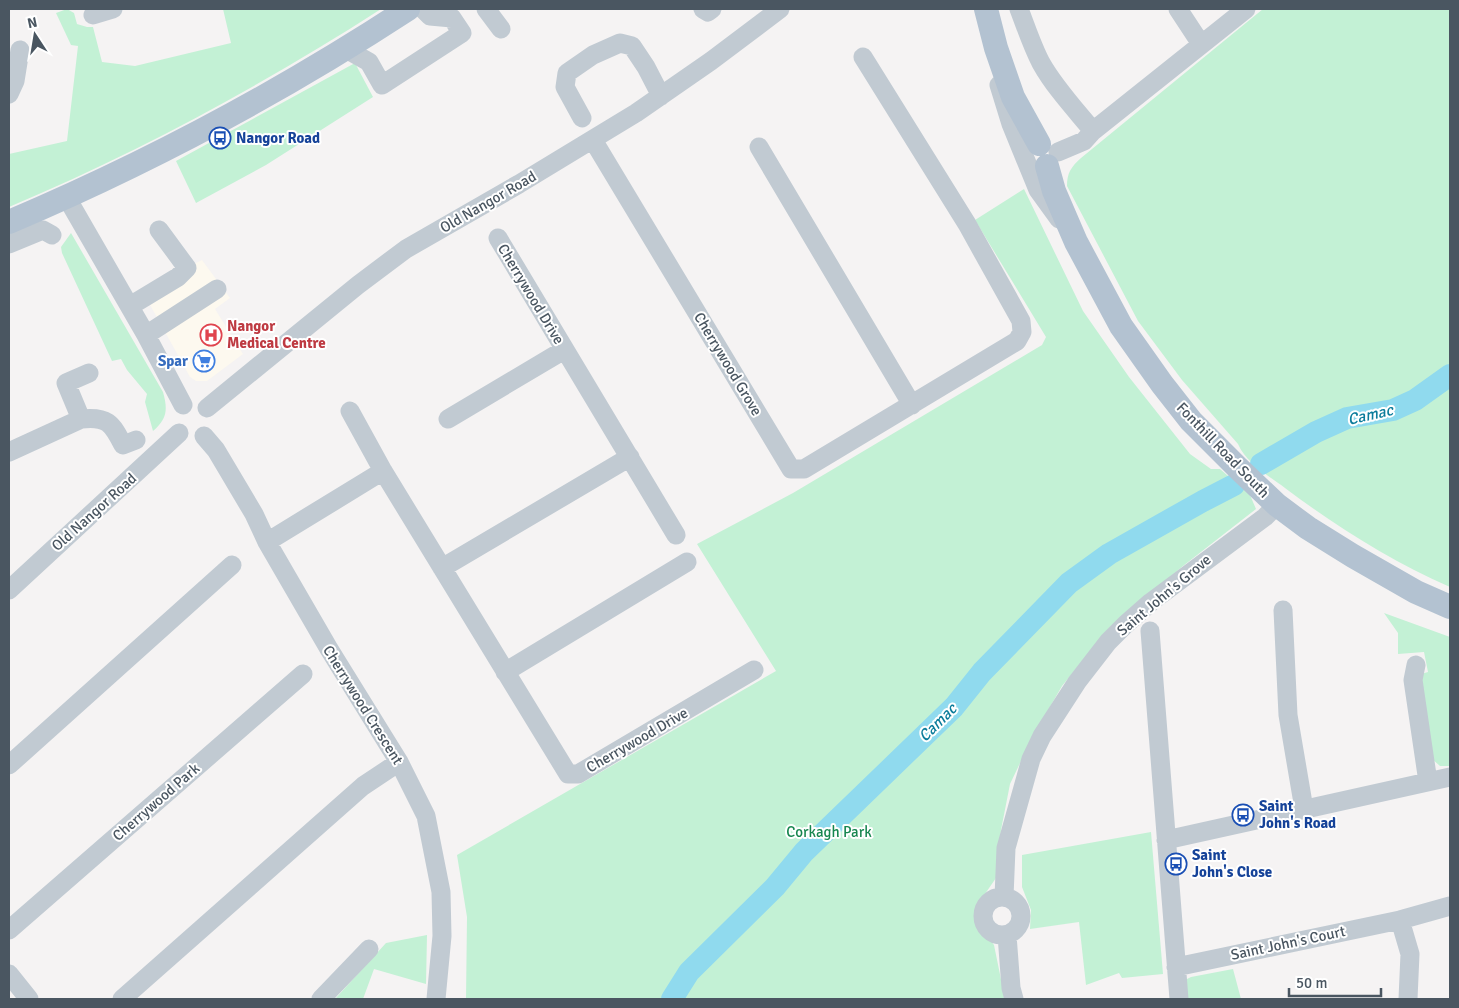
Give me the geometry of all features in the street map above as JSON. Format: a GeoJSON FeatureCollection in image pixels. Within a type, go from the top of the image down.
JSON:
{"type":"FeatureCollection","features":[{"type":"Feature","properties":{"kind":"main road"},"geometry":{"type":"LineString","coordinates":[[9,222],[67,198],[183,142],[346,49],[408,9]]}},
{"type":"Feature","properties":{"kind":"main road","name":"Fonthill Road South"},"geometry":{"type":"LineString","coordinates":[[986,9],[996,48],[1013,97],[1048,154],[1054,191],[1076,242],[1121,326],[1190,421],[1277,505],[1308,528],[1416,592],[1450,607]]}},
{"type":"Feature","properties":{"kind":"street"},"geometry":{"type":"LineString","coordinates":[[93,15],[113,9]]}},
{"type":"Feature","properties":{"kind":"street"},"geometry":{"type":"LineString","coordinates":[[346,49],[370,62],[382,84],[462,32],[452,18],[430,16],[423,9]]}},
{"type":"Feature","properties":{"kind":"street"},"geometry":{"type":"LineString","coordinates":[[486,9],[501,29]]}},
{"type":"Feature","properties":{"kind":"street"},"geometry":{"type":"LineString","coordinates":[[703,9],[708,12],[712,9]]}},
{"type":"Feature","properties":{"kind":"street"},"geometry":{"type":"LineString","coordinates":[[982,9],[984,34],[1003,99],[1025,160],[1038,190],[1076,242]]}},
{"type":"Feature","properties":{"kind":"street"},"geometry":{"type":"LineString","coordinates":[[1019,9],[1029,37],[1042,64],[1060,92],[1093,131]]}},
{"type":"Feature","properties":{"kind":"street"},"geometry":{"type":"LineString","coordinates":[[1178,9],[1201,44]]}},
{"type":"Feature","properties":{"kind":"street"},"geometry":{"type":"LineString","coordinates":[[1048,154],[1084,141],[1093,131],[1246,9]]}},
{"type":"Feature","properties":{"kind":"street","name":"Old Nangor Road"},"geometry":{"type":"LineString","coordinates":[[207,408],[358,285],[406,249],[593,140],[661,96],[711,61],[771,11]]}},
{"type":"Feature","properties":{"kind":"street"},"geometry":{"type":"LineString","coordinates":[[582,118],[565,88],[567,73],[593,55],[620,43],[632,46],[646,67],[661,96]]}},
{"type":"Feature","properties":{"kind":"street"},"geometry":{"type":"LineString","coordinates":[[9,94],[15,81],[20,50]]}},
{"type":"Feature","properties":{"kind":"street","name":"Cherrywood Grove"},"geometry":{"type":"LineString","coordinates":[[593,140],[791,470],[804,469],[1018,341],[1022,332],[1021,321],[967,224],[863,57]]}},
{"type":"Feature","properties":{"kind":"street"},"geometry":{"type":"LineString","coordinates":[[759,147],[912,405]]}},
{"type":"Feature","properties":{"kind":"street"},"geometry":{"type":"LineString","coordinates":[[67,198],[130,306],[183,405]]}},
{"type":"Feature","properties":{"kind":"street"},"geometry":{"type":"LineString","coordinates":[[9,244],[43,230],[52,235]]}},
{"type":"Feature","properties":{"kind":"street"},"geometry":{"type":"LineString","coordinates":[[130,306],[178,277],[186,268],[159,230]]}},
{"type":"Feature","properties":{"kind":"street","name":"Cherrywood Drive"},"geometry":{"type":"LineString","coordinates":[[498,238],[676,535]]}},
{"type":"Feature","properties":{"kind":"street"},"geometry":{"type":"LineString","coordinates":[[146,335],[217,289]]}},
{"type":"Feature","properties":{"kind":"street","name":"Cherrywood Drive"},"geometry":{"type":"LineString","coordinates":[[448,419],[564,350]]}},
{"type":"Feature","properties":{"kind":"street"},"geometry":{"type":"LineString","coordinates":[[81,418],[66,383],[89,373]]}},
{"type":"Feature","properties":{"kind":"street"},"geometry":{"type":"LineString","coordinates":[[194,402],[200,403],[207,408],[212,416],[212,422],[211,427],[204,436],[192,439],[179,433],[175,420],[176,414],[183,405],[194,402]]}},
{"type":"Feature","properties":{"kind":"street","name":"Cherrywood Drive"},"geometry":{"type":"LineString","coordinates":[[350,411],[383,471],[560,764],[568,774],[578,774],[754,670]]}},
{"type":"Feature","properties":{"kind":"street"},"geometry":{"type":"LineString","coordinates":[[9,452],[81,418],[97,417],[108,423],[116,432],[123,445],[136,440]]}},
{"type":"Feature","properties":{"kind":"street","name":"Old Nangor Road"},"geometry":{"type":"LineString","coordinates":[[9,590],[179,433]]}},
{"type":"Feature","properties":{"kind":"street","name":"Cherrywood Crescent"},"geometry":{"type":"LineString","coordinates":[[204,436],[221,458],[328,649],[399,762],[426,816],[441,892],[442,936],[436,999]]}},
{"type":"Feature","properties":{"kind":"street"},"geometry":{"type":"LineString","coordinates":[[442,568],[630,457]]}},
{"type":"Feature","properties":{"kind":"street"},"geometry":{"type":"LineString","coordinates":[[267,542],[383,471]]}},
{"type":"Feature","properties":{"kind":"street","name":"Saint John's Grove"},"geometry":{"type":"LineString","coordinates":[[1004,897],[1006,848],[1031,759],[1042,736],[1077,682],[1108,642],[1126,624],[1151,602],[1277,505]]}},
{"type":"Feature","properties":{"kind":"street"},"geometry":{"type":"LineString","coordinates":[[506,672],[687,562]]}},
{"type":"Feature","properties":{"kind":"street"},"geometry":{"type":"LineString","coordinates":[[9,765],[232,565]]}},
{"type":"Feature","properties":{"kind":"street"},"geometry":{"type":"LineString","coordinates":[[1283,610],[1288,715],[1304,809]]}},
{"type":"Feature","properties":{"kind":"street"},"geometry":{"type":"LineString","coordinates":[[1150,631],[1179,999]]}},
{"type":"Feature","properties":{"kind":"street"},"geometry":{"type":"LineString","coordinates":[[1416,665],[1413,680],[1428,782]]}},
{"type":"Feature","properties":{"kind":"street","name":"Cherrywood Park"},"geometry":{"type":"LineString","coordinates":[[9,930],[303,674]]}},
{"type":"Feature","properties":{"kind":"street"},"geometry":{"type":"LineString","coordinates":[[122,999],[363,786],[399,762]]}},
{"type":"Feature","properties":{"kind":"street"},"geometry":{"type":"LineString","coordinates":[[1166,840],[1450,777]]}},
{"type":"Feature","properties":{"kind":"street"},"geometry":{"type":"LineString","coordinates":[[1004,897],[1015,901],[1022,918],[1017,929],[1007,935],[997,935],[987,928],[983,916],[987,904],[991,900],[1004,897]]}},
{"type":"Feature","properties":{"kind":"street","name":"Saint John's Court"},"geometry":{"type":"LineString","coordinates":[[1176,967],[1400,920],[1450,906]]}},
{"type":"Feature","properties":{"kind":"street"},"geometry":{"type":"LineString","coordinates":[[1400,920],[1410,954],[1408,999]]}},
{"type":"Feature","properties":{"kind":"street"},"geometry":{"type":"LineString","coordinates":[[1007,935],[1010,988],[1014,999]]}},
{"type":"Feature","properties":{"kind":"street"},"geometry":{"type":"LineString","coordinates":[[321,999],[369,949]]}},
{"type":"Feature","properties":{"kind":"street"},"geometry":{"type":"LineString","coordinates":[[9,974],[29,999]]}},
{"type":"Feature","properties":{"kind":"shaded area"},"geometry":{"type":"Polygon","coordinates":[[[202,260],[230,298],[215,309],[243,354],[207,381],[196,381],[190,377],[149,303],[194,264],[202,260]]]}},
{"type":"Feature","properties":{"kind":"green space"},"geometry":{"type":"Polygon","coordinates":[[[67,9],[74,13],[77,24],[93,27],[102,62],[135,66],[231,43],[223,9],[381,9],[246,91],[200,116],[105,164],[9,207],[9,154],[67,141],[78,46],[71,45],[56,13],[67,9]]]}},
{"type":"Feature","properties":{"kind":"green space"},"geometry":{"type":"Polygon","coordinates":[[[1263,9],[1450,9],[1450,587],[1386,555],[1345,530],[1265,474],[1246,457],[1238,444],[1182,380],[1138,321],[1067,186],[1070,170],[1081,158],[1263,9]]]}},
{"type":"Feature","properties":{"kind":"green space"},"geometry":{"type":"Polygon","coordinates":[[[355,63],[373,97],[266,165],[196,203],[176,161],[355,63]]]}},
{"type":"Feature","properties":{"kind":"green space","name":"Corkagh Park"},"geometry":{"type":"Polygon","coordinates":[[[1024,189],[1083,311],[1129,377],[1190,454],[1211,469],[1220,469],[1250,495],[1256,509],[1183,566],[1109,628],[1062,686],[1032,738],[1010,784],[1001,830],[996,878],[978,904],[985,933],[994,945],[1005,999],[466,999],[467,917],[457,855],[776,671],[697,544],[793,493],[1042,345],[1046,337],[975,220],[1024,189]]]}},
{"type":"Feature","properties":{"kind":"green space"},"geometry":{"type":"Polygon","coordinates":[[[71,233],[163,392],[166,404],[164,418],[153,431],[145,402],[147,394],[127,370],[121,359],[112,361],[62,253],[61,247],[71,233]]]}},
{"type":"Feature","properties":{"kind":"green space"},"geometry":{"type":"Polygon","coordinates":[[[1384,613],[1450,637],[1450,766],[1440,766],[1431,758],[1421,674],[1428,672],[1424,652],[1398,654],[1398,633],[1384,613]]]}},
{"type":"Feature","properties":{"kind":"green space"},"geometry":{"type":"Polygon","coordinates":[[[1151,832],[1163,974],[1122,978],[1119,973],[1086,985],[1079,922],[1030,929],[1031,910],[1022,887],[1022,855],[1151,832]]]}},
{"type":"Feature","properties":{"kind":"green space"},"geometry":{"type":"Polygon","coordinates":[[[427,935],[426,984],[374,969],[363,999],[335,999],[386,943],[427,935]]]}},
{"type":"Feature","properties":{"kind":"green space"},"geometry":{"type":"Polygon","coordinates":[[[1233,969],[1241,999],[1187,999],[1185,980],[1191,977],[1233,969]]]}},
{"type":"Feature","properties":{"kind":"waterway","name":"Camac"},"geometry":{"type":"LineString","coordinates":[[1261,464],[1316,432],[1347,418],[1393,410],[1415,400],[1450,375]]}},
{"type":"Feature","properties":{"kind":"waterway","name":"Camac"},"geometry":{"type":"LineString","coordinates":[[672,999],[689,972],[775,887],[804,852],[954,707],[982,672],[1069,583],[1109,554],[1234,485]]}},
{"type":"Feature","properties":{"kind":"place","name":"Nangor Road"},"geometry":{"type":"Point","coordinates":[220,138]}},
{"type":"Feature","properties":{"kind":"place","name":"Nangor Medical Centre"},"geometry":{"type":"Point","coordinates":[211,335]}},
{"type":"Feature","properties":{"kind":"place","name":"Spar"},"geometry":{"type":"Point","coordinates":[204,361]}},
{"type":"Feature","properties":{"kind":"place","name":"Saint John's Road"},"geometry":{"type":"Point","coordinates":[1243,815]}},
{"type":"Feature","properties":{"kind":"place","name":"Saint John's Close"},"geometry":{"type":"Point","coordinates":[1176,864]}}]}
